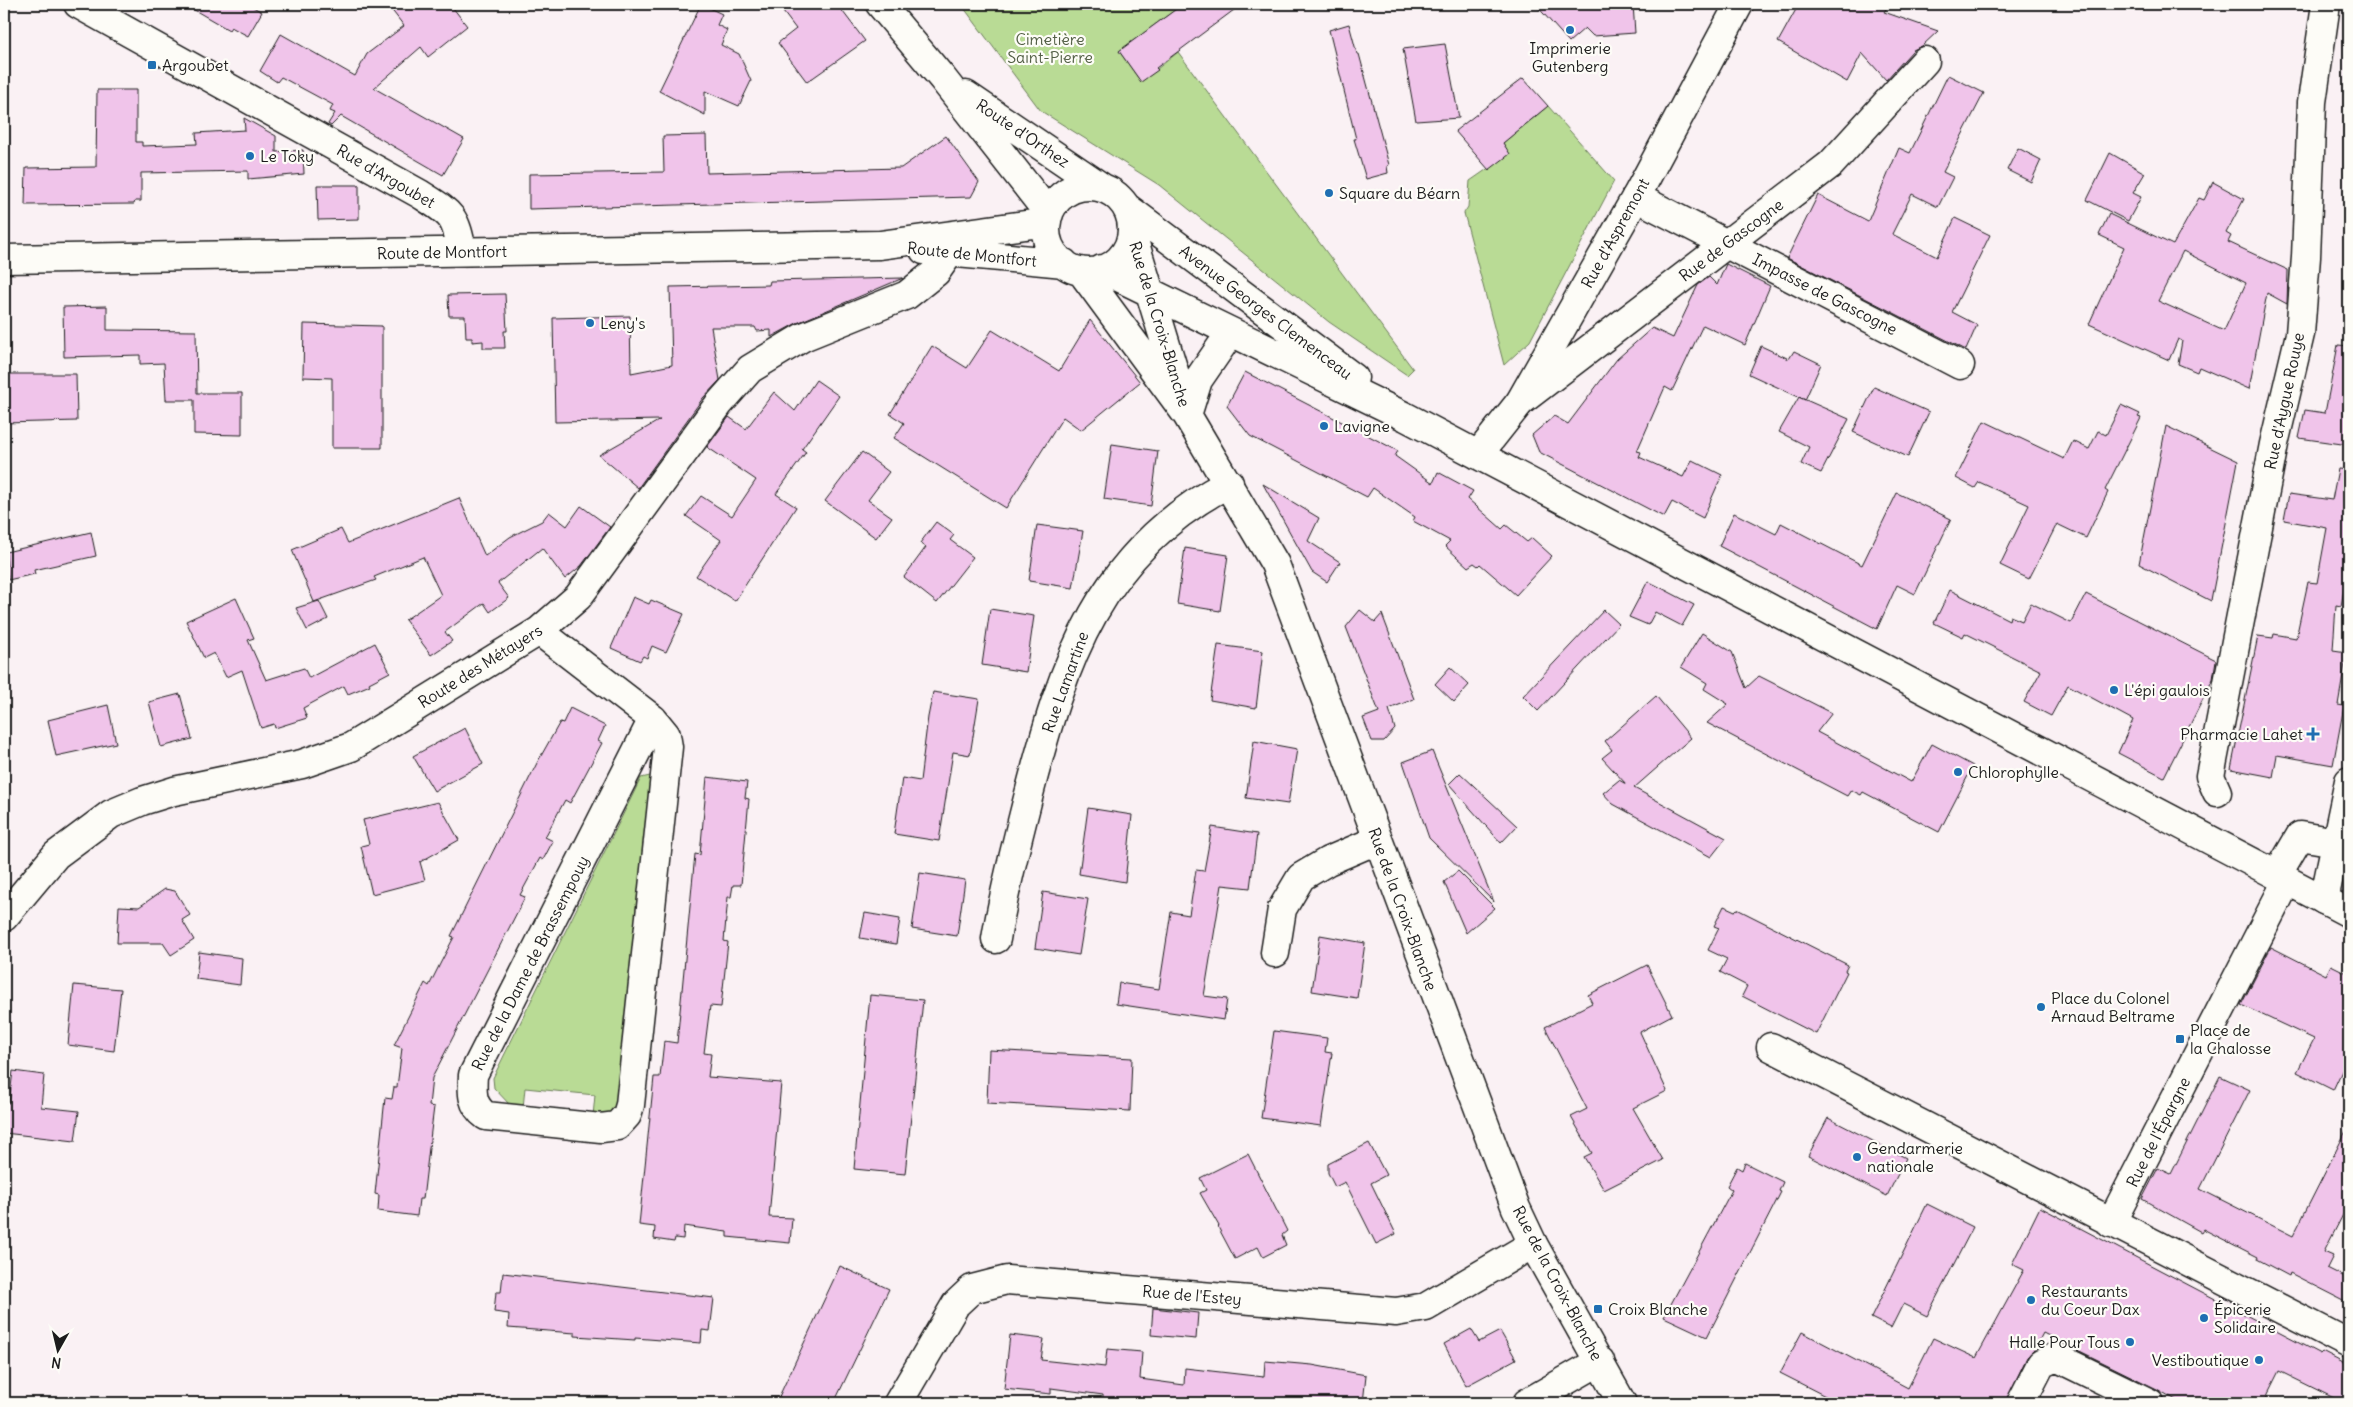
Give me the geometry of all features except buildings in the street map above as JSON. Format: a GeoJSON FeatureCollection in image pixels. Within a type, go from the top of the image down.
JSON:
{"type":"FeatureCollection","features":[{"type":"Feature","properties":{"kind":"street","name":"Rue d'Argoubet"},"geometry":{"type":"LineString","coordinates":[[78,4],[450,213],[457,227],[462,251]]}},
{"type":"Feature","properties":{"kind":"street","name":"Route d'Orthez"},"geometry":{"type":"LineString","coordinates":[[880,4],[943,79],[1048,218]]}},
{"type":"Feature","properties":{"kind":"street","name":"Rue d'Aspremont"},"geometry":{"type":"LineString","coordinates":[[1478,455],[1520,402],[1636,197],[1739,4]]}},
{"type":"Feature","properties":{"kind":"street","name":"Rue d'Aygue Rouye"},"geometry":{"type":"LineString","coordinates":[[2217,792],[2210,776],[2274,444],[2300,334],[2306,257],[2312,102],[2326,4]]}},
{"type":"Feature","properties":{"kind":"street","name":"Rue de Gascogne"},"geometry":{"type":"LineString","coordinates":[[1520,402],[1831,164],[1925,60]]}},
{"type":"Feature","properties":{"kind":"street","name":"Route d'Orthez"},"geometry":{"type":"LineString","coordinates":[[943,79],[1103,188]]}},
{"type":"Feature","properties":{"kind":"street"},"geometry":{"type":"LineString","coordinates":[[1085,186],[1103,188],[1120,198],[1126,207],[1131,220],[1132,234],[1124,254],[1112,265],[1082,268],[1052,249],[1047,236],[1048,218],[1059,199],[1068,191],[1085,186]]}},
{"type":"Feature","properties":{"kind":"street","name":"Impasse de Gascogne"},"geometry":{"type":"LineString","coordinates":[[1636,197],[1960,364]]}},
{"type":"Feature","properties":{"kind":"street","name":"Avenue Georges Clemenceau"},"geometry":{"type":"LineString","coordinates":[[1126,207],[1406,417]]}},
{"type":"Feature","properties":{"kind":"street","name":"Route de Montfort"},"geometry":{"type":"LineString","coordinates":[[880,245],[1048,218]]}},
{"type":"Feature","properties":{"kind":"street","name":"Rue de la Croix-Blanche"},"geometry":{"type":"LineString","coordinates":[[1132,234],[1187,414]]}},
{"type":"Feature","properties":{"kind":"street","name":"Route de Montfort"},"geometry":{"type":"LineString","coordinates":[[4,259],[880,245],[1082,268]]}},
{"type":"Feature","properties":{"kind":"street","name":"Route des Métayers"},"geometry":{"type":"LineString","coordinates":[[4,917],[56,855],[111,814],[142,801],[174,791],[302,764],[351,747],[539,631],[578,597],[719,404],[750,369],[803,337],[907,295],[936,272],[950,252]]}},
{"type":"Feature","properties":{"kind":"street","name":"Avenue Georges Clemenceau"},"geometry":{"type":"LineString","coordinates":[[1082,268],[1150,292],[1406,417],[2349,913]]}},
{"type":"Feature","properties":{"kind":"street","name":"Rue de la Croix-Blanche"},"geometry":{"type":"LineString","coordinates":[[1082,268],[1187,414],[1275,564],[1516,1208],[1533,1244],[1622,1403]]}},
{"type":"Feature","properties":{"kind":"street","name":"Rue de la Croix-Blanche"},"geometry":{"type":"LineString","coordinates":[[1187,414],[1198,380],[1231,332]]}},
{"type":"Feature","properties":{"kind":"street","name":"Rue Lamartine"},"geometry":{"type":"LineString","coordinates":[[996,939],[1002,898],[1038,760],[1076,646],[1091,616],[1135,555],[1171,521],[1212,492],[1229,483]]}},
{"type":"Feature","properties":{"kind":"street","name":"Rue de la Dame de Brassempouy"},"geometry":{"type":"LineString","coordinates":[[539,631],[653,719],[666,735],[668,747],[630,1105],[627,1115],[617,1126],[601,1128],[486,1116],[473,1103],[473,1075],[653,719]]}},
{"type":"Feature","properties":{"kind":"street"},"geometry":{"type":"LineString","coordinates":[[2324,900],[2349,781]]}},
{"type":"Feature","properties":{"kind":"street","name":"Rue de l'Épargne"},"geometry":{"type":"LineString","coordinates":[[2111,1223],[2282,878],[2300,836],[2336,842]]}},
{"type":"Feature","properties":{"kind":"street"},"geometry":{"type":"LineString","coordinates":[[1276,954],[1282,909],[1301,877],[1328,861],[1377,840]]}},
{"type":"Feature","properties":{"kind":"street"},"geometry":{"type":"LineString","coordinates":[[1771,1047],[2349,1344]]}},
{"type":"Feature","properties":{"kind":"street","name":"Rue de l'Estey"},"geometry":{"type":"LineString","coordinates":[[898,1403],[956,1304],[972,1288],[1007,1280],[1396,1312],[1426,1307],[1533,1244]]}},
{"type":"Feature","properties":{"kind":"street"},"geometry":{"type":"LineString","coordinates":[[2021,1403],[2041,1364],[2056,1357],[2150,1403]]}},
{"type":"Feature","properties":{"kind":"street"},"geometry":{"type":"LineString","coordinates":[[1527,1403],[1600,1361]]}},
{"type":"Feature","properties":{"kind":"green space","name":"Cimetière Saint-Pierre"},"geometry":{"type":"Polygon","coordinates":[[[961,4],[1183,4],[1119,51],[1141,82],[1178,52],[1413,369],[1407,375],[1329,322],[1159,185],[1041,111],[961,4]]]}},
{"type":"Feature","properties":{"kind":"green space"},"geometry":{"type":"Polygon","coordinates":[[[1548,106],[1614,181],[1530,341],[1504,365],[1464,213],[1468,207],[1470,181],[1509,154],[1503,143],[1548,106]]]}},
{"type":"Feature","properties":{"kind":"green space"},"geometry":{"type":"Polygon","coordinates":[[[650,776],[654,782],[620,1099],[610,1113],[603,1116],[593,1116],[595,1095],[525,1088],[523,1108],[511,1106],[494,1088],[493,1078],[641,778],[650,776]]]}},
{"type":"Feature","properties":{"kind":"place","name":"Imprimerie Gutenberg"},"geometry":{"type":"Point","coordinates":[1570,30]}},
{"type":"Feature","properties":{"kind":"place","name":"Argoubet"},"geometry":{"type":"Point","coordinates":[152,65]}},
{"type":"Feature","properties":{"kind":"place","name":"Le Toky"},"geometry":{"type":"Point","coordinates":[250,156]}},
{"type":"Feature","properties":{"kind":"place","name":"Square du Béarn"},"geometry":{"type":"Point","coordinates":[1329,193]}},
{"type":"Feature","properties":{"kind":"place","name":"Leny's"},"geometry":{"type":"Point","coordinates":[590,323]}},
{"type":"Feature","properties":{"kind":"place","name":"Lavigne"},"geometry":{"type":"Point","coordinates":[1324,426]}},
{"type":"Feature","properties":{"kind":"place","name":"L'épi gaulois"},"geometry":{"type":"Point","coordinates":[2114,690]}},
{"type":"Feature","properties":{"kind":"place","name":"Pharmacie Lahet"},"geometry":{"type":"Point","coordinates":[2313,734]}},
{"type":"Feature","properties":{"kind":"place","name":"Chlorophylle"},"geometry":{"type":"Point","coordinates":[1958,772]}},
{"type":"Feature","properties":{"kind":"place","name":"Place du Colonel Arnaud Beltrame"},"geometry":{"type":"Point","coordinates":[2041,1007]}},
{"type":"Feature","properties":{"kind":"place","name":"Place de la Chalosse"},"geometry":{"type":"Point","coordinates":[2180,1039]}},
{"type":"Feature","properties":{"kind":"place","name":"Gendarmerie nationale"},"geometry":{"type":"Point","coordinates":[1857,1157]}},
{"type":"Feature","properties":{"kind":"place","name":"Restaurants du Coeur Dax"},"geometry":{"type":"Point","coordinates":[2031,1300]}},
{"type":"Feature","properties":{"kind":"place","name":"Croix Blanche"},"geometry":{"type":"Point","coordinates":[1598,1309]}},
{"type":"Feature","properties":{"kind":"place","name":"Épicerie Solidaire"},"geometry":{"type":"Point","coordinates":[2204,1318]}},
{"type":"Feature","properties":{"kind":"place","name":"Halle Pour Tous"},"geometry":{"type":"Point","coordinates":[2130,1342]}},
{"type":"Feature","properties":{"kind":"place","name":"Vestiboutique"},"geometry":{"type":"Point","coordinates":[2259,1360]}}]}
